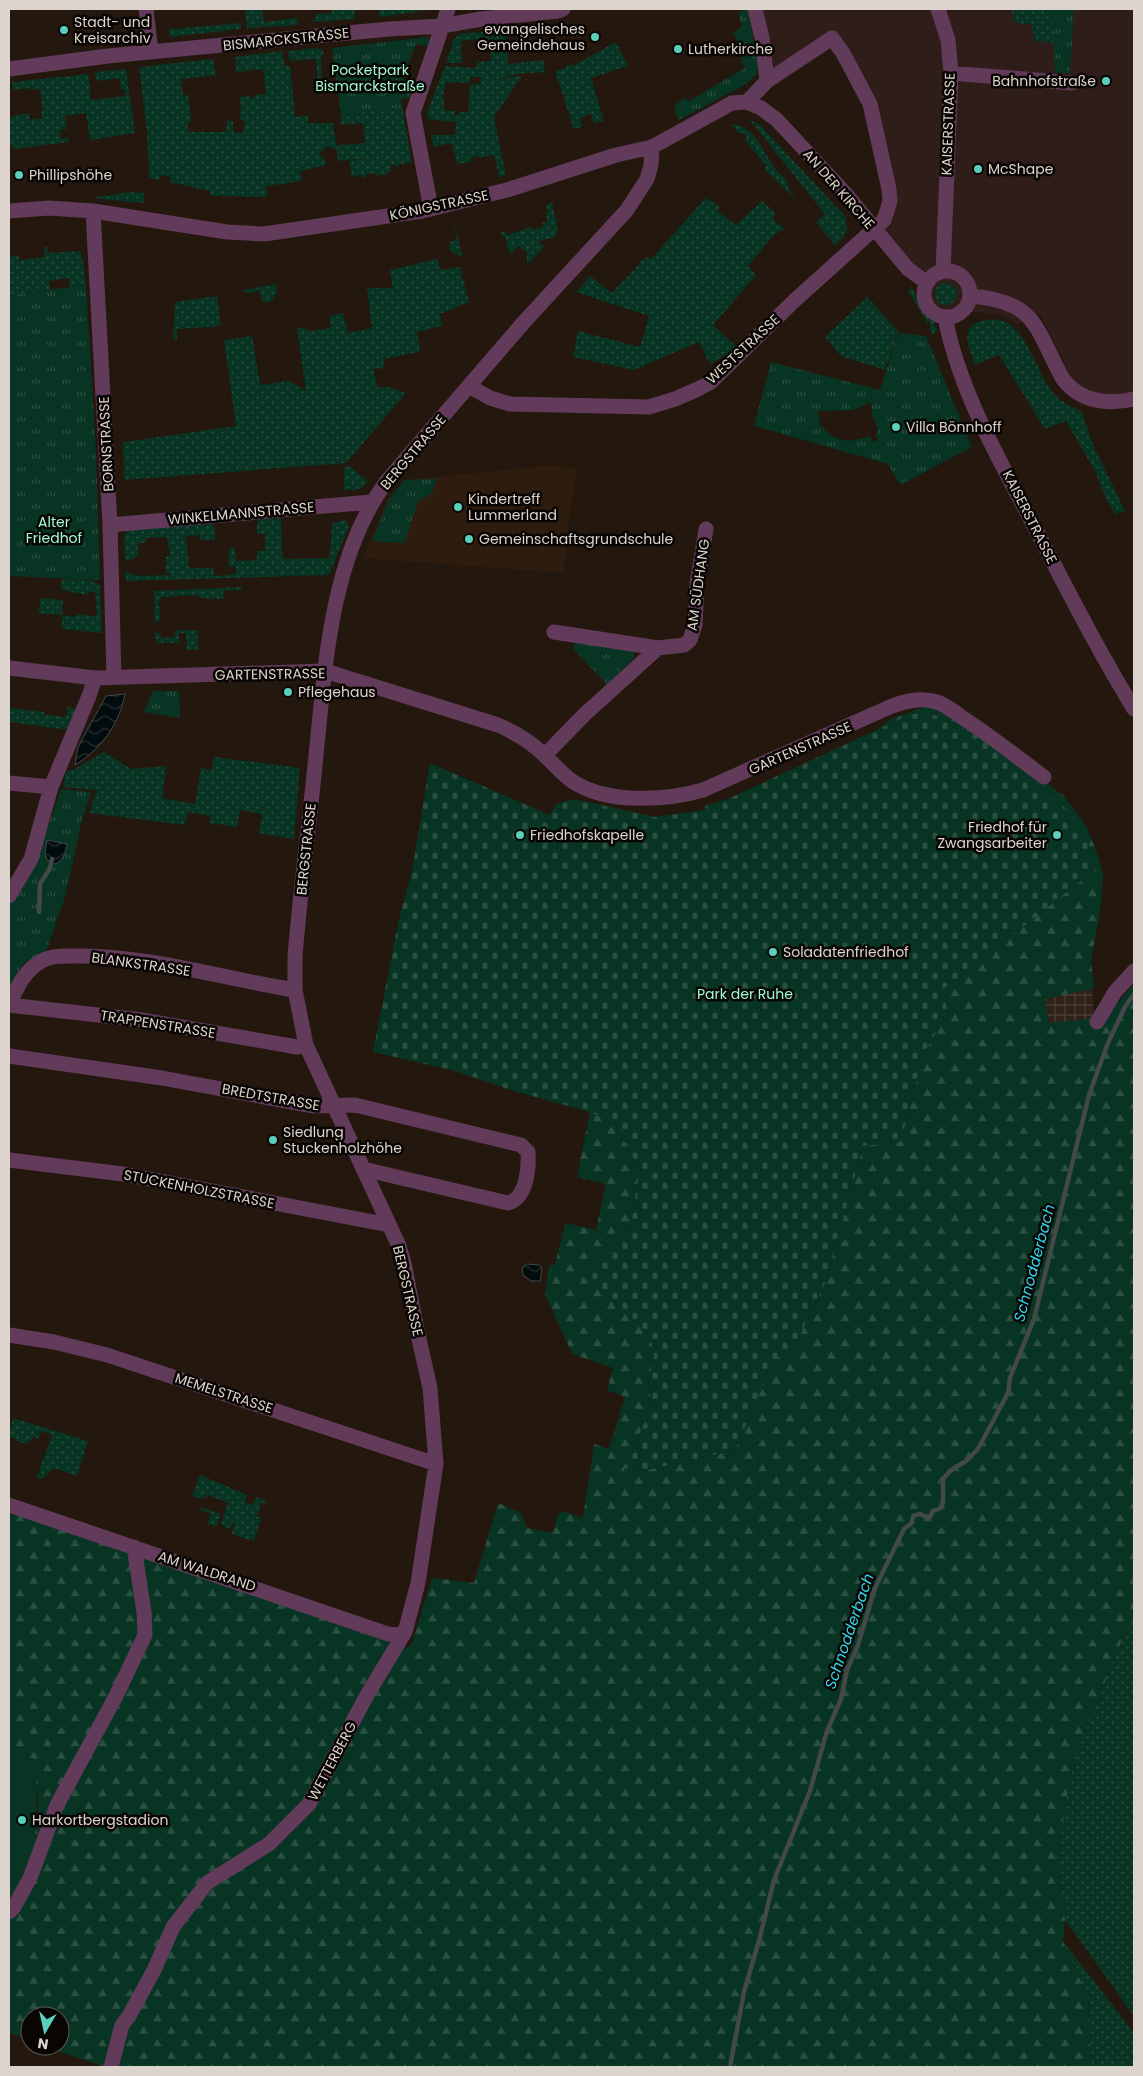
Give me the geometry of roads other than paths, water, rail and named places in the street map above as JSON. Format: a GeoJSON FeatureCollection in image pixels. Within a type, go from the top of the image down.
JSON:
{"type":"FeatureCollection","features":[{"type":"Feature","properties":{"kind":"street"},"geometry":{"type":"LineString","coordinates":[[146,9],[151,52]]}},
{"type":"Feature","properties":{"kind":"street"},"geometry":{"type":"LineString","coordinates":[[430,209],[414,113],[448,9]]}},
{"type":"Feature","properties":{"kind":"street","name":"BISMARCKSTRASSE"},"geometry":{"type":"LineString","coordinates":[[9,69],[50,62],[361,31],[442,26],[481,19],[563,9]]}},
{"type":"Feature","properties":{"kind":"street"},"geometry":{"type":"LineString","coordinates":[[747,102],[768,81],[762,38],[755,9]]}},
{"type":"Feature","properties":{"kind":"street","name":"KAISERSTRASSE"},"geometry":{"type":"LineString","coordinates":[[938,9],[948,40],[951,73],[943,271]]}},
{"type":"Feature","properties":{"kind":"street","name":"WESTSTRASSE"},"geometry":{"type":"LineString","coordinates":[[468,386],[490,398],[510,404],[649,407],[675,399],[711,382],[800,296],[875,230],[884,220],[890,201],[889,189],[870,104],[844,53],[832,38],[768,81]]}},
{"type":"Feature","properties":{"kind":"street"},"geometry":{"type":"LineString","coordinates":[[951,73],[1072,82]]}},
{"type":"Feature","properties":{"kind":"street","name":"KÖNIGSTRASSE"},"geometry":{"type":"LineString","coordinates":[[9,211],[49,208],[93,211],[227,232],[264,234],[430,209],[507,190],[616,155],[652,147],[727,105],[747,102]]}},
{"type":"Feature","properties":{"kind":"street","name":"AN DER KIRCHE"},"geometry":{"type":"LineString","coordinates":[[747,102],[761,108],[777,120],[845,193],[908,269],[926,282]]}},
{"type":"Feature","properties":{"kind":"street","name":"BERGSTRASSE"},"geometry":{"type":"LineString","coordinates":[[405,1632],[418,1583],[436,1464],[430,1388],[404,1263],[389,1225],[306,1045],[295,990],[295,955],[298,923],[325,671],[343,573],[371,502],[468,386],[627,210],[646,178],[651,165],[652,147]]}},
{"type":"Feature","properties":{"kind":"street","name":"BORNSTRASSE"},"geometry":{"type":"LineString","coordinates":[[93,211],[110,525],[114,677]]}},
{"type":"Feature","properties":{"kind":"street"},"geometry":{"type":"LineString","coordinates":[[943,271],[956,272],[961,276],[967,282],[970,296],[966,307],[960,313],[945,317],[935,314],[928,307],[923,291],[926,282],[943,271]]}},
{"type":"Feature","properties":{"kind":"street"},"geometry":{"type":"LineString","coordinates":[[970,296],[997,299],[1021,310],[1033,321],[1063,379],[1070,388],[1080,395],[1098,401],[1134,400]]}},
{"type":"Feature","properties":{"kind":"street","name":"KAISERSTRASSE"},"geometry":{"type":"LineString","coordinates":[[945,317],[952,353],[978,415],[1060,575],[1134,709]]}},
{"type":"Feature","properties":{"kind":"street","name":"WINKELMANNSTRASSE"},"geometry":{"type":"LineString","coordinates":[[110,525],[371,502]]}},
{"type":"Feature","properties":{"kind":"street","name":"AM SÜDHANG"},"geometry":{"type":"LineString","coordinates":[[658,648],[684,645],[690,640],[694,625],[697,584],[706,529]]}},
{"type":"Feature","properties":{"kind":"street"},"geometry":{"type":"LineString","coordinates":[[554,632],[658,648]]}},
{"type":"Feature","properties":{"kind":"street"},"geometry":{"type":"LineString","coordinates":[[545,755],[585,714],[658,648]]}},
{"type":"Feature","properties":{"kind":"street","name":"GARTENSTRASSE"},"geometry":{"type":"LineString","coordinates":[[9,668],[95,678],[325,671],[498,725],[512,731],[545,755],[572,781],[603,794],[646,798],[687,794],[755,768],[892,706],[911,700],[923,700],[936,702],[960,716],[985,732],[1044,777]]}},
{"type":"Feature","properties":{"kind":"street"},"geometry":{"type":"LineString","coordinates":[[9,896],[31,859],[51,787],[95,678]]}},
{"type":"Feature","properties":{"kind":"street"},"geometry":{"type":"LineString","coordinates":[[9,783],[51,787]]}},
{"type":"Feature","properties":{"kind":"street","name":"BLANKSTRASSE"},"geometry":{"type":"LineString","coordinates":[[9,1005],[24,976],[33,966],[47,958],[60,956],[99,956],[295,990]]}},
{"type":"Feature","properties":{"kind":"street"},"geometry":{"type":"LineString","coordinates":[[1097,1022],[1115,992],[1134,972]]}},
{"type":"Feature","properties":{"kind":"street","name":"TRAPPENSTRASSE"},"geometry":{"type":"LineString","coordinates":[[9,1005],[142,1020],[297,1047],[306,1045]]}},
{"type":"Feature","properties":{"kind":"street","name":"BREDTSTRASSE"},"geometry":{"type":"LineString","coordinates":[[9,1056],[162,1078],[313,1106],[355,1105],[521,1145],[528,1152],[529,1166],[520,1196],[514,1202],[508,1203],[363,1169]]}},
{"type":"Feature","properties":{"kind":"street","name":"STUCKENHOLZSTRASSE"},"geometry":{"type":"LineString","coordinates":[[9,1160],[123,1174],[389,1225]]}},
{"type":"Feature","properties":{"kind":"street","name":"MEMELSTRASSE"},"geometry":{"type":"LineString","coordinates":[[9,1335],[54,1342],[107,1355],[436,1464]]}},
{"type":"Feature","properties":{"kind":"street","name":"AM WALDRAND"},"geometry":{"type":"LineString","coordinates":[[9,1505],[388,1634],[397,1635],[405,1632]]}},
{"type":"Feature","properties":{"kind":"street"},"geometry":{"type":"LineString","coordinates":[[9,1912],[14,1907],[30,1878],[57,1805],[116,1696],[145,1635],[144,1612],[134,1547]]}},
{"type":"Feature","properties":{"kind":"street","name":"WETTERBERG"},"geometry":{"type":"LineString","coordinates":[[111,2067],[122,2025],[129,2016],[154,1970],[173,1927],[207,1883],[269,1844],[310,1804],[367,1695],[405,1632]]}},
{"type":"Feature","properties":{"kind":"water"},"geometry":{"type":"Polygon","coordinates":[[[125,694],[118,716],[108,735],[93,752],[75,765],[78,747],[106,696],[125,694]]]}},
{"type":"Feature","properties":{"kind":"water"},"geometry":{"type":"Polygon","coordinates":[[[47,840],[67,844],[62,858],[55,864],[47,860],[45,853],[47,840]]]}},
{"type":"Feature","properties":{"kind":"water"},"geometry":{"type":"Polygon","coordinates":[[[527,1264],[539,1265],[542,1268],[540,1281],[531,1281],[523,1275],[522,1268],[527,1264]]]}},
{"type":"Feature","properties":{"kind":"waterway"},"geometry":{"type":"LineString","coordinates":[[39,912],[40,884],[50,868],[52,859]]}},
{"type":"Feature","properties":{"kind":"waterway","name":"Schnodderbach"},"geometry":{"type":"LineString","coordinates":[[730,2067],[744,1992],[774,1880],[810,1791],[827,1731],[841,1699],[847,1670],[858,1645],[875,1588],[904,1529],[912,1523],[913,1516],[920,1514],[930,1517],[933,1511],[941,1508],[943,1502],[943,1479],[950,1471],[966,1461],[978,1449],[1008,1393],[1010,1378],[1034,1319],[1089,1095],[1108,1043],[1125,1007],[1134,994]]}},
{"type":"Feature","properties":{"kind":"place","name":"Stadt- und Kreisarchiv"},"geometry":{"type":"Point","coordinates":[64,30]}},
{"type":"Feature","properties":{"kind":"place","name":"evangelisches Gemeindehaus"},"geometry":{"type":"Point","coordinates":[595,37]}},
{"type":"Feature","properties":{"kind":"place","name":"Lutherkirche"},"geometry":{"type":"Point","coordinates":[678,49]}},
{"type":"Feature","properties":{"kind":"place","name":"Bahnhofstraße"},"geometry":{"type":"Point","coordinates":[1106,81]}},
{"type":"Feature","properties":{"kind":"place","name":"McShape"},"geometry":{"type":"Point","coordinates":[978,169]}},
{"type":"Feature","properties":{"kind":"place","name":"Phillipshöhe"},"geometry":{"type":"Point","coordinates":[19,175]}},
{"type":"Feature","properties":{"kind":"place","name":"Villa Bönnhoff"},"geometry":{"type":"Point","coordinates":[896,427]}},
{"type":"Feature","properties":{"kind":"place","name":"Kindertreff Lummerland"},"geometry":{"type":"Point","coordinates":[458,507]}},
{"type":"Feature","properties":{"kind":"place","name":"Gemeinschaftsgrundschule"},"geometry":{"type":"Point","coordinates":[469,539]}},
{"type":"Feature","properties":{"kind":"place","name":"Pflegehaus"},"geometry":{"type":"Point","coordinates":[288,692]}},
{"type":"Feature","properties":{"kind":"place","name":"Friedhofskapelle"},"geometry":{"type":"Point","coordinates":[520,835]}},
{"type":"Feature","properties":{"kind":"place","name":"Friedhof für Zwangsarbeiter"},"geometry":{"type":"Point","coordinates":[1057,835]}},
{"type":"Feature","properties":{"kind":"place","name":"Soladatenfriedhof"},"geometry":{"type":"Point","coordinates":[773,952]}},
{"type":"Feature","properties":{"kind":"place","name":"Siedlung Stuckenholzhöhe"},"geometry":{"type":"Point","coordinates":[273,1140]}},
{"type":"Feature","properties":{"kind":"place","name":"Harkortbergstadion"},"geometry":{"type":"Point","coordinates":[22,1820]}},
{"type":"Feature","properties":{"kind":"park label","name":"Pocketpark Bismarckstraße"},"geometry":{"type":"Point","coordinates":[370,78]}},
{"type":"Feature","properties":{"kind":"park label","name":"Alter Friedhof"},"geometry":{"type":"Point","coordinates":[54,530]}},
{"type":"Feature","properties":{"kind":"park label","name":"Park der Ruhe"},"geometry":{"type":"Point","coordinates":[745,994]}}]}
